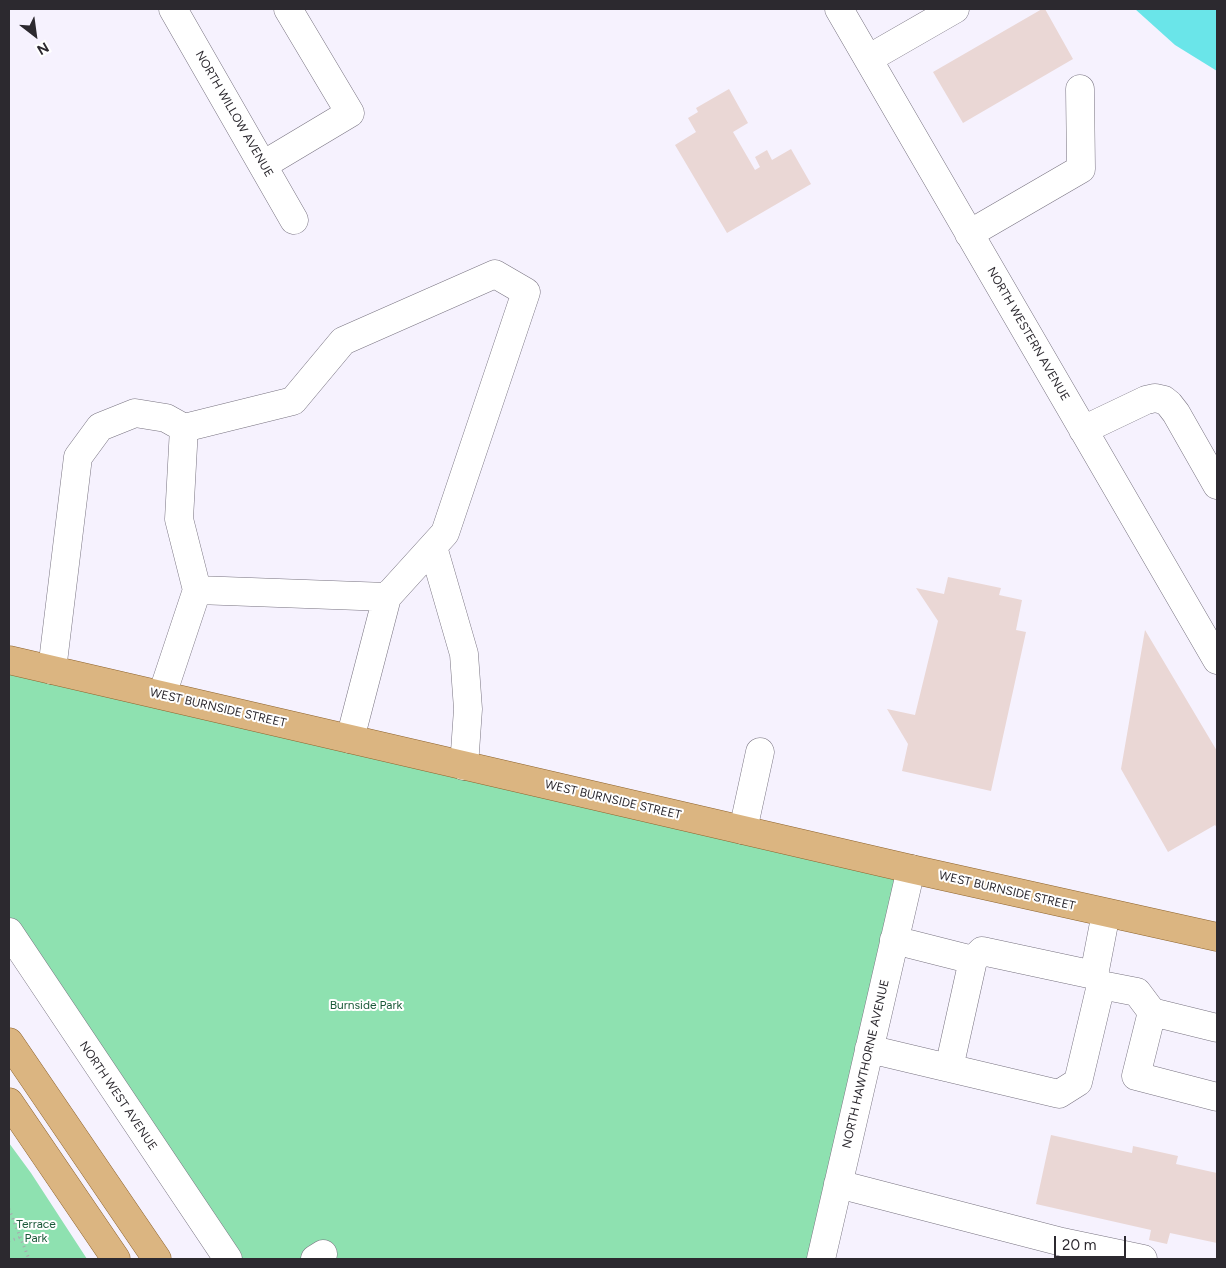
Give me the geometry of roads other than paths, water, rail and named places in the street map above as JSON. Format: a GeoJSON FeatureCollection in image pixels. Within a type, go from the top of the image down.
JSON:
{"type":"FeatureCollection","features":[{"type":"Feature","properties":{"kind":"main road","name":"WEST BURNSIDE STREET"},"geometry":{"type":"LineString","coordinates":[[9,660],[911,869],[1217,937]]}},
{"type":"Feature","properties":{"kind":"main road"},"geometry":{"type":"LineString","coordinates":[[9,1042],[157,1259]]}},
{"type":"Feature","properties":{"kind":"main road"},"geometry":{"type":"LineString","coordinates":[[9,1102],[116,1259]]}},
{"type":"Feature","properties":{"kind":"street","name":"NORTH WILLOW AVENUE"},"geometry":{"type":"LineString","coordinates":[[173,9],[294,220]]}},
{"type":"Feature","properties":{"kind":"street"},"geometry":{"type":"LineString","coordinates":[[263,166],[350,113],[288,9]]}},
{"type":"Feature","properties":{"kind":"street","name":"NORTH WESTERN AVENUE"},"geometry":{"type":"LineString","coordinates":[[839,9],[1217,660]]}},
{"type":"Feature","properties":{"kind":"street"},"geometry":{"type":"LineString","coordinates":[[868,59],[940,12]]}},
{"type":"Feature","properties":{"kind":"street"},"geometry":{"type":"LineString","coordinates":[[969,234],[1081,169],[1080,88]]}},
{"type":"Feature","properties":{"kind":"street"},"geometry":{"type":"LineString","coordinates":[[52,670],[78,457],[100,427],[135,413],[166,418],[184,428],[292,401],[343,341],[495,274],[526,292],[445,533],[387,597],[350,739]]}},
{"type":"Feature","properties":{"kind":"street"},"geometry":{"type":"LineString","coordinates":[[1083,430],[1146,400],[1154,398],[1164,400],[1176,413],[1215,478]]}},
{"type":"Feature","properties":{"kind":"street"},"geometry":{"type":"LineString","coordinates":[[162,695],[198,590],[179,519],[184,428]]}},
{"type":"Feature","properties":{"kind":"street"},"geometry":{"type":"LineString","coordinates":[[433,546],[464,654],[468,709],[464,766]]}},
{"type":"Feature","properties":{"kind":"street"},"geometry":{"type":"LineString","coordinates":[[198,590],[387,597]]}},
{"type":"Feature","properties":{"kind":"street"},"geometry":{"type":"LineString","coordinates":[[743,830],[760,752]]}},
{"type":"Feature","properties":{"kind":"street","name":"NORTH HAWTHORNE AVENUE"},"geometry":{"type":"LineString","coordinates":[[821,1259],[911,869]]}},
{"type":"Feature","properties":{"kind":"street"},"geometry":{"type":"LineString","coordinates":[[869,1049],[1059,1094],[1078,1082],[1097,980],[1106,913]]}},
{"type":"Feature","properties":{"kind":"street","name":"NORTH WEST AVENUE"},"geometry":{"type":"LineString","coordinates":[[9,932],[228,1259]]}},
{"type":"Feature","properties":{"kind":"street"},"geometry":{"type":"LineString","coordinates":[[894,940],[973,960]]}},
{"type":"Feature","properties":{"kind":"street"},"geometry":{"type":"LineString","coordinates":[[949,1068],[973,960],[982,951],[1097,980],[1136,992],[1152,1012],[1217,1028]]}},
{"type":"Feature","properties":{"kind":"street"},"geometry":{"type":"LineString","coordinates":[[1152,1012],[1136,1076],[1217,1097]]}},
{"type":"Feature","properties":{"kind":"street"},"geometry":{"type":"LineString","coordinates":[[838,1184],[1060,1250],[1143,1259]]}},
{"type":"Feature","properties":{"kind":"water"},"geometry":{"type":"Polygon","coordinates":[[[1135,9],[1217,9],[1217,71],[1175,45],[1135,9]]]}},
{"type":"Feature","properties":{"kind":"park label","name":"Burnside Park"},"geometry":{"type":"Point","coordinates":[366,1005]}},
{"type":"Feature","properties":{"kind":"park label","name":"Terrace Park"},"geometry":{"type":"Point","coordinates":[36,1231]}}]}
